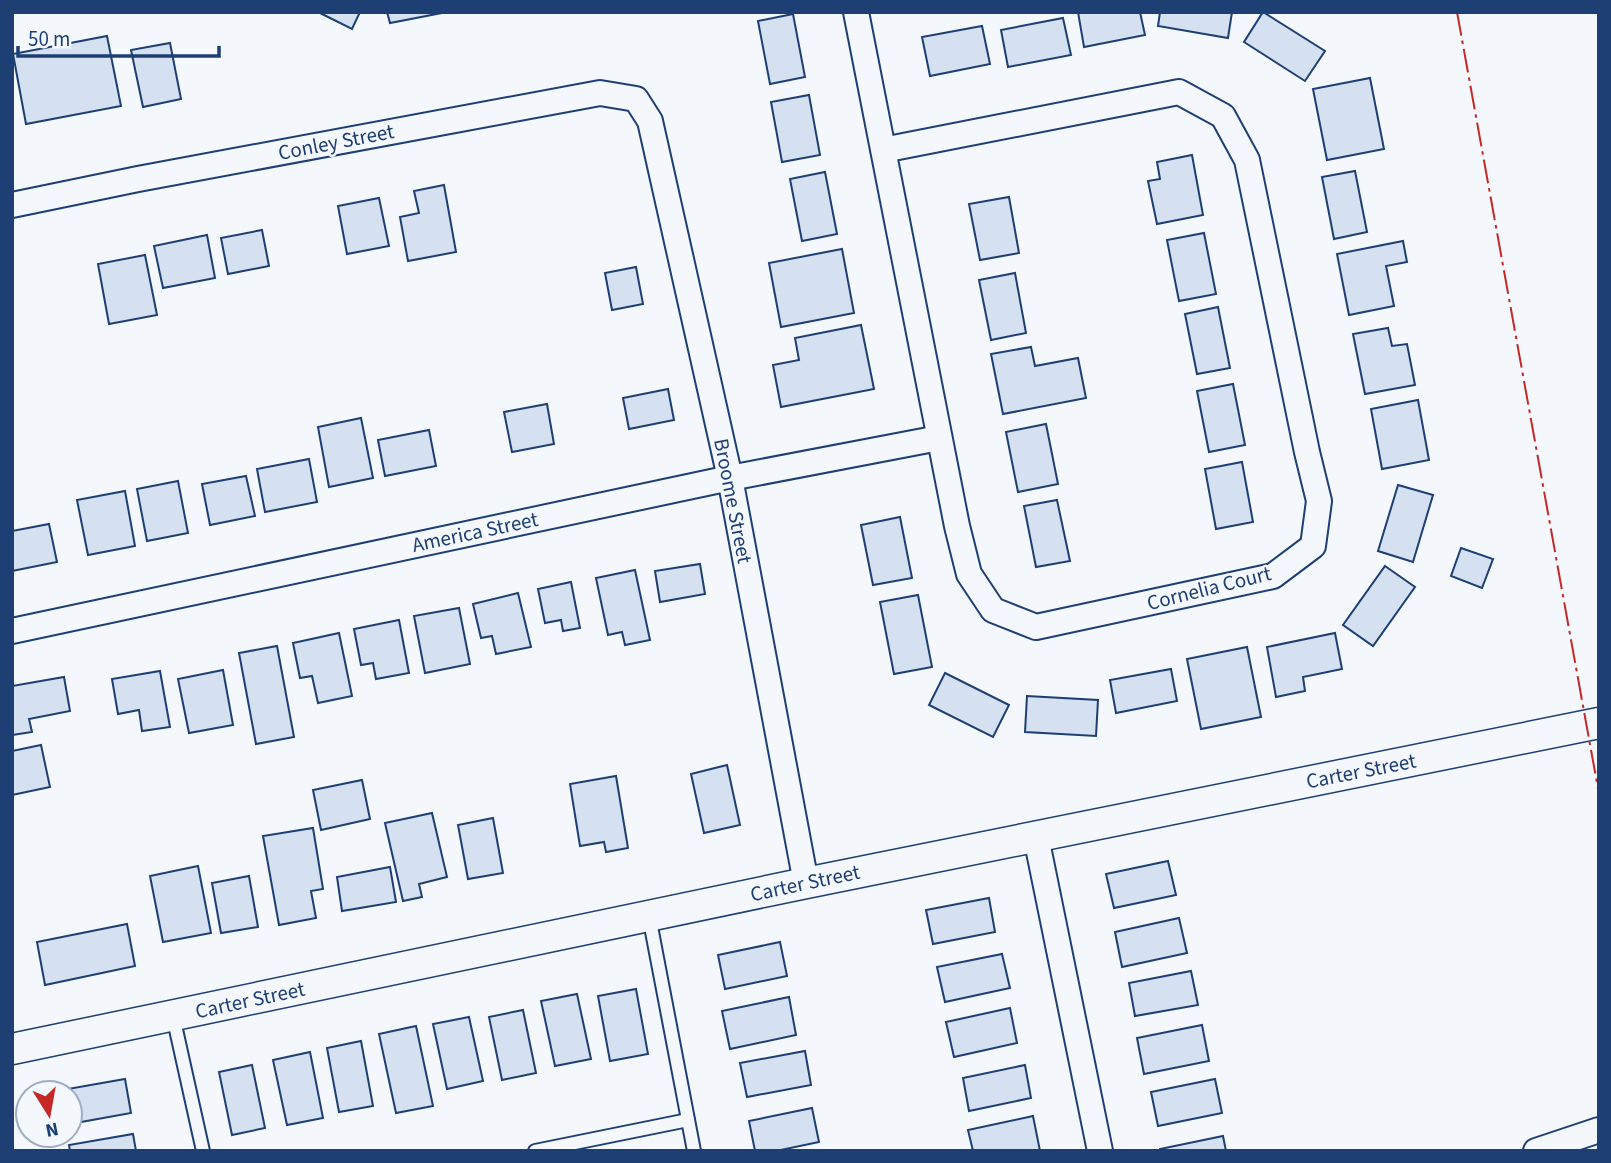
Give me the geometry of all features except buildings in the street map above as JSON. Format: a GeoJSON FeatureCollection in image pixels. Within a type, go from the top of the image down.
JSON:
{"type":"FeatureCollection","features":[{"type":"Feature","properties":{"kind":"street","name":"Cornelia Court"},"geometry":{"type":"LineString","coordinates":[[856,12],[939,438],[969,574],[993,610],[1036,627],[1273,576],[1313,547],[1319,501],[1247,160],[1223,116],[1179,92],[883,150]]}},
{"type":"Feature","properties":{"kind":"street","name":"Conley Street"},"geometry":{"type":"LineString","coordinates":[[12,205],[138,178],[600,93],[636,99],[650,121]]}},
{"type":"Feature","properties":{"kind":"street","name":"Broome Street"},"geometry":{"type":"LineString","coordinates":[[650,121],[730,478],[806,883]]}},
{"type":"Feature","properties":{"kind":"street","name":"America Street"},"geometry":{"type":"LineString","coordinates":[[12,631],[730,478],[939,438]]}},
{"type":"Feature","properties":{"kind":"street","name":"Carter Street"},"geometry":{"type":"LineString","coordinates":[[12,1049],[806,883],[1599,723]]}},
{"type":"Feature","properties":{"kind":"street"},"geometry":{"type":"LineString","coordinates":[[1036,837],[1100,1151]]}},
{"type":"Feature","properties":{"kind":"street"},"geometry":{"type":"LineString","coordinates":[[1536,1151],[1599,1130]]}},
{"type":"Feature","properties":{"kind":"lane"},"geometry":{"type":"LineString","coordinates":[[649,916],[694,1151]]}},
{"type":"Feature","properties":{"kind":"lane"},"geometry":{"type":"LineString","coordinates":[[173,1016],[203,1151]]}},
{"type":"Feature","properties":{"kind":"lane"},"geometry":{"type":"LineString","coordinates":[[535,1151],[688,1120]]}},
{"type":"Feature","properties":{"kind":"power"},"geometry":{"type":"LineString","coordinates":[[1457,12],[1599,794]]}}]}
